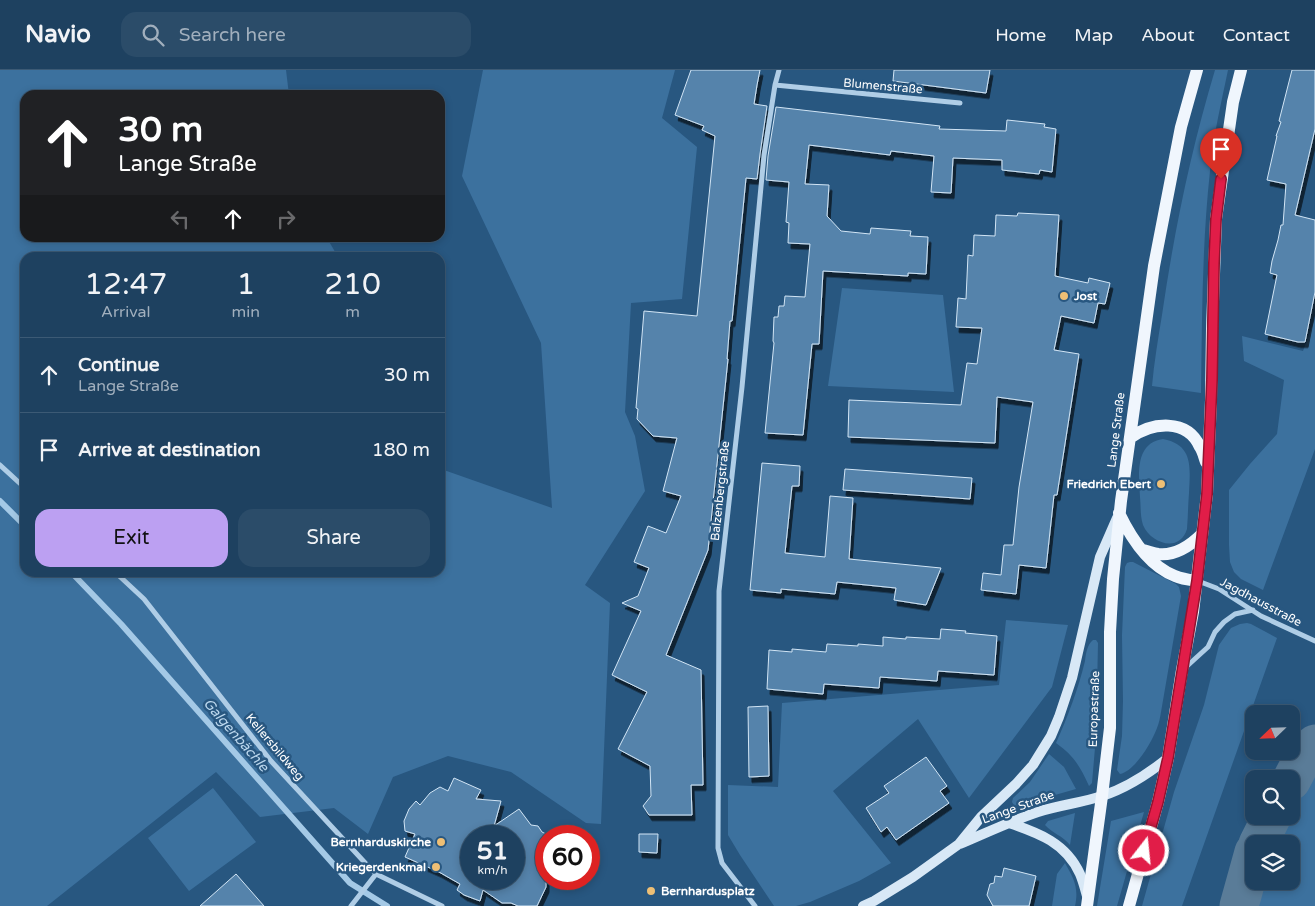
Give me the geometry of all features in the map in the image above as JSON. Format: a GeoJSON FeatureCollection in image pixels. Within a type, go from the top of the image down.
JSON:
{"type":"FeatureCollection","features":[{"type":"Feature","properties":{"kind":"main road","name":"Lange Straße"},"geometry":{"type":"LineString","coordinates":[[1119,513],[1154,266],[1181,127],[1197,70]]}},
{"type":"Feature","properties":{"kind":"main road"},"geometry":{"type":"LineString","coordinates":[[1129,906],[1158,802],[1168,758],[1193,612],[1207,494],[1216,219],[1233,102],[1241,70]]}},
{"type":"Feature","properties":{"kind":"main road"},"geometry":{"type":"LineString","coordinates":[[1130,438],[1147,428],[1162,426],[1180,427],[1189,433],[1200,445],[1208,469]]}},
{"type":"Feature","properties":{"kind":"main road"},"geometry":{"type":"LineString","coordinates":[[1119,513],[1142,550],[1158,566],[1173,575],[1197,581]]}},
{"type":"Feature","properties":{"kind":"main road","name":"Europastraße"},"geometry":{"type":"LineString","coordinates":[[1087,903],[1110,728],[1110,632],[1119,513]]}},
{"type":"Feature","properties":{"kind":"main road"},"geometry":{"type":"LineString","coordinates":[[1142,550],[1158,554],[1172,552],[1193,543],[1202,534]]}},
{"type":"Feature","properties":{"kind":"street","name":"Balzenbergstraße"},"geometry":{"type":"LineString","coordinates":[[754,906],[722,863],[718,848],[719,591],[741,396],[764,155],[779,70]]}},
{"type":"Feature","properties":{"kind":"street","name":"Blumenstraße"},"geometry":{"type":"LineString","coordinates":[[776,85],[960,103]]}},
{"type":"Feature","properties":{"kind":"street"},"geometry":{"type":"LineString","coordinates":[[0,465],[20,483]]}},
{"type":"Feature","properties":{"kind":"street","name":"Lange Straße"},"geometry":{"type":"LineString","coordinates":[[959,844],[981,817],[1033,765],[1051,736],[1072,678],[1100,556],[1119,513]]}},
{"type":"Feature","properties":{"kind":"street","name":"Kellersbildweg"},"geometry":{"type":"LineString","coordinates":[[120,577],[144,599],[271,761],[376,874],[442,906]]}},
{"type":"Feature","properties":{"kind":"street","name":"Jagdhausstraße"},"geometry":{"type":"LineString","coordinates":[[1197,581],[1219,590],[1253,610],[1315,641]]}},
{"type":"Feature","properties":{"kind":"street"},"geometry":{"type":"LineString","coordinates":[[1182,670],[1208,647],[1215,632],[1224,622],[1235,614],[1253,610]]}},
{"type":"Feature","properties":{"kind":"street","name":"Lange Straße"},"geometry":{"type":"LineString","coordinates":[[863,906],[913,877],[959,844],[1010,823],[1060,806],[1102,796],[1133,783],[1168,758]]}},
{"type":"Feature","properties":{"kind":"street"},"geometry":{"type":"LineString","coordinates":[[1010,823],[1040,834],[1058,844],[1080,873],[1087,903]]}},
{"type":"Feature","properties":{"kind":"street"},"geometry":{"type":"LineString","coordinates":[[351,906],[376,874]]}},
{"type":"Feature","properties":{"kind":"shaded area"},"geometry":{"type":"Polygon","coordinates":[[[0,70],[286,70],[288,90],[20,90],[20,242],[329,242],[335,252],[20,252],[20,577],[445,577],[445,470],[552,508],[541,343],[462,176],[483,70],[675,70],[662,118],[697,147],[682,299],[631,303],[625,412],[635,436],[645,491],[585,585],[610,603],[601,824],[586,823],[511,772],[448,756],[393,777],[368,834],[334,808],[260,817],[216,772],[47,906],[0,906],[0,70]]]}},
{"type":"Feature","properties":{"kind":"shaded area"},"geometry":{"type":"Polygon","coordinates":[[[1215,70],[1228,70],[1211,158],[1207,199],[1201,393],[1152,386],[1178,222],[1198,130],[1215,70]]]}},
{"type":"Feature","properties":{"kind":"shaded area"},"geometry":{"type":"Polygon","coordinates":[[[842,288],[943,295],[954,392],[828,386],[842,288]]]}},
{"type":"Feature","properties":{"kind":"shaded area"},"geometry":{"type":"Polygon","coordinates":[[[1315,319],[1315,449],[1263,590],[1241,579],[1234,572],[1230,562],[1229,490],[1277,434],[1284,380],[1244,361],[1242,336],[1303,351],[1315,319]]]}},
{"type":"Feature","properties":{"kind":"shaded area"},"geometry":{"type":"Polygon","coordinates":[[[1163,439],[1180,446],[1188,459],[1189,467],[1187,529],[1178,541],[1172,543],[1165,543],[1152,537],[1143,525],[1141,515],[1140,462],[1147,447],[1163,439]]]}},
{"type":"Feature","properties":{"kind":"shaded area"},"geometry":{"type":"Polygon","coordinates":[[[1130,562],[1176,584],[1179,587],[1181,596],[1158,726],[1147,748],[1137,762],[1126,772],[1120,774],[1117,770],[1122,736],[1122,635],[1125,567],[1130,562]]]}},
{"type":"Feature","properties":{"kind":"shaded area"},"geometry":{"type":"Polygon","coordinates":[[[1006,620],[1068,625],[1052,687],[969,798],[918,719],[833,791],[891,863],[859,881],[810,902],[796,906],[774,906],[728,835],[728,785],[778,787],[782,703],[999,685],[1006,620]]]}},
{"type":"Feature","properties":{"kind":"shaded area"},"geometry":{"type":"Polygon","coordinates":[[[1240,624],[1251,624],[1277,638],[1253,705],[1245,705],[1245,728],[1182,906],[1142,906],[1174,792],[1204,705],[1219,645],[1231,628],[1240,624]]]}},
{"type":"Feature","properties":{"kind":"shaded area"},"geometry":{"type":"Polygon","coordinates":[[[1093,640],[1096,640],[1098,643],[1096,736],[1092,783],[1089,786],[1076,762],[1056,743],[1076,693],[1087,649],[1093,640]]]}},
{"type":"Feature","properties":{"kind":"shaded area"},"geometry":{"type":"Polygon","coordinates":[[[1049,754],[1064,767],[1076,789],[1015,807],[1012,802],[1013,798],[1030,782],[1049,754]]]}},
{"type":"Feature","properties":{"kind":"shaded area"},"geometry":{"type":"Polygon","coordinates":[[[1315,762],[1315,906],[1251,906],[1255,890],[1300,890],[1300,835],[1276,835],[1281,825],[1300,825],[1300,786],[1315,762]]]}},
{"type":"Feature","properties":{"kind":"shaded area"},"geometry":{"type":"Polygon","coordinates":[[[213,788],[256,842],[189,891],[148,838],[213,788]]]}},
{"type":"Feature","properties":{"kind":"shaded area"},"geometry":{"type":"Polygon","coordinates":[[[1144,812],[1117,906],[1097,906],[1111,821],[1144,812]]]}},
{"type":"Feature","properties":{"kind":"shaded area"},"geometry":{"type":"Polygon","coordinates":[[[1075,813],[1070,845],[1045,825],[1048,821],[1075,813]]]}},
{"type":"Feature","properties":{"kind":"shaded area"},"geometry":{"type":"Polygon","coordinates":[[[1065,863],[1075,884],[1075,906],[1052,906],[1057,874],[1065,863]]]}},
{"type":"Feature","properties":{"kind":"building"},"geometry":{"type":"Polygon","coordinates":[[[691,70],[760,70],[754,104],[767,106],[757,179],[746,178],[708,550],[666,655],[701,670],[703,785],[691,785],[692,815],[649,815],[643,806],[651,796],[650,766],[618,749],[647,692],[612,675],[641,611],[622,603],[638,596],[649,568],[634,562],[648,526],[666,533],[681,496],[663,491],[677,438],[653,436],[637,419],[638,409],[636,408],[644,311],[697,316],[715,136],[702,130],[704,126],[675,115],[691,70]]]}},
{"type":"Feature","properties":{"kind":"building"},"geometry":{"type":"Polygon","coordinates":[[[894,70],[990,70],[986,93],[893,81],[894,70]]]}},
{"type":"Feature","properties":{"kind":"building"},"geometry":{"type":"Polygon","coordinates":[[[1292,70],[1315,70],[1315,129],[1295,215],[1315,220],[1315,292],[1305,342],[1265,334],[1277,275],[1270,273],[1281,225],[1283,225],[1286,184],[1267,180],[1292,70]]]}},
{"type":"Feature","properties":{"kind":"building"},"geometry":{"type":"Polygon","coordinates":[[[776,107],[940,126],[939,129],[1006,131],[1007,120],[1045,124],[1044,127],[1056,129],[1052,172],[1040,170],[1039,174],[1002,170],[1002,160],[953,158],[951,193],[931,192],[934,156],[891,151],[890,155],[809,145],[805,184],[829,185],[827,216],[841,231],[870,234],[871,228],[911,231],[910,236],[928,237],[926,274],[908,273],[908,276],[823,271],[819,344],[812,344],[803,435],[765,433],[774,343],[774,317],[778,317],[779,306],[784,306],[785,296],[805,297],[810,244],[788,243],[789,223],[786,222],[789,182],[766,180],[776,107]]]}},
{"type":"Feature","properties":{"kind":"building"},"geometry":{"type":"Polygon","coordinates":[[[1018,213],[1059,215],[1055,276],[1088,283],[1089,278],[1110,283],[1105,304],[1098,303],[1094,323],[1061,316],[1054,350],[1079,354],[1057,495],[1054,495],[1046,568],[1019,565],[1016,594],[981,590],[983,573],[1001,575],[1004,545],[1013,545],[1019,487],[1033,402],[997,397],[995,443],[848,437],[849,400],[961,405],[967,363],[977,364],[982,328],[956,327],[958,298],[966,299],[968,255],[973,256],[974,235],[995,236],[996,215],[1017,216],[1018,213]]]}},
{"type":"Feature","properties":{"kind":"building"},"geometry":{"type":"Polygon","coordinates":[[[762,463],[800,466],[799,486],[792,486],[785,553],[825,557],[830,496],[853,498],[849,559],[941,568],[926,605],[894,600],[896,588],[837,582],[835,594],[781,589],[781,593],[750,590],[762,463]]]}},
{"type":"Feature","properties":{"kind":"building"},"geometry":{"type":"Polygon","coordinates":[[[845,469],[972,478],[970,499],[843,490],[845,469]]]}},
{"type":"Feature","properties":{"kind":"building"},"geometry":{"type":"Polygon","coordinates":[[[941,629],[997,636],[994,675],[938,671],[937,681],[880,677],[879,688],[824,684],[823,694],[767,689],[769,650],[792,652],[792,649],[826,652],[827,644],[883,646],[883,637],[940,639],[941,629]]]}},
{"type":"Feature","properties":{"kind":"building"},"geometry":{"type":"Polygon","coordinates":[[[768,706],[769,776],[749,777],[748,707],[768,706]]]}},
{"type":"Feature","properties":{"kind":"building"},"geometry":{"type":"Polygon","coordinates":[[[926,757],[947,786],[940,791],[949,803],[896,840],[887,827],[881,832],[866,808],[889,793],[884,786],[926,757]]]}},
{"type":"Feature","properties":{"kind":"building","name":"Bernharduskirche"},"geometry":{"type":"Polygon","coordinates":[[[454,778],[481,790],[476,799],[501,801],[494,825],[460,825],[460,884],[439,872],[405,857],[415,834],[405,831],[404,821],[409,809],[416,801],[420,805],[430,793],[440,787],[448,791],[454,778]]]}},
{"type":"Feature","properties":{"kind":"building","name":"Bernharduskirche"},"geometry":{"type":"Polygon","coordinates":[[[519,809],[531,825],[535,826],[535,890],[545,890],[537,906],[518,906],[511,903],[502,903],[483,890],[525,890],[525,825],[495,825],[519,809]]]}},
{"type":"Feature","properties":{"kind":"building"},"geometry":{"type":"Polygon","coordinates":[[[639,834],[658,834],[657,853],[639,852],[639,834]]]}},
{"type":"Feature","properties":{"kind":"building"},"geometry":{"type":"Polygon","coordinates":[[[1004,868],[1036,876],[1029,906],[993,906],[987,895],[990,884],[994,883],[995,876],[1002,877],[1004,868]]]}},
{"type":"Feature","properties":{"kind":"building"},"geometry":{"type":"Polygon","coordinates":[[[236,874],[264,906],[200,906],[236,874]]]}},
{"type":"Feature","properties":{"kind":"building","name":"Bernharduskirche"},"geometry":{"type":"Polygon","coordinates":[[[460,884],[460,890],[483,890],[480,901],[457,890],[460,884]]]}},
{"type":"Feature","properties":{"kind":"waterway","name":"Galgenbächle"},"geometry":{"type":"LineString","coordinates":[[0,501],[20,521]]}},
{"type":"Feature","properties":{"kind":"waterway","name":"Galgenbächle"},"geometry":{"type":"LineString","coordinates":[[76,577],[121,624],[350,883],[387,906]]}},
{"type":"Feature","properties":{"kind":"waterway"},"geometry":{"type":"LineString","coordinates":[[1297,770],[1315,744]]}},
{"type":"Feature","properties":{"kind":"waterway"},"geometry":{"type":"LineString","coordinates":[[1262,835],[1268,825]]}},
{"type":"Feature","properties":{"kind":"waterway"},"geometry":{"type":"LineString","coordinates":[[1239,906],[1245,884]]}},
{"type":"Feature","properties":{"kind":"place","name":"Jost"},"geometry":{"type":"Point","coordinates":[1064,296]}},
{"type":"Feature","properties":{"kind":"place","name":"Friedrich Ebert"},"geometry":{"type":"Point","coordinates":[1161,484]}},
{"type":"Feature","properties":{"kind":"place","name":"Bernharduskirche"},"geometry":{"type":"Point","coordinates":[441,842]}},
{"type":"Feature","properties":{"kind":"place","name":"Kriegerdenkmal"},"geometry":{"type":"Point","coordinates":[436,867]}},
{"type":"Feature","properties":{"kind":"place","name":"Bernhardusplatz"},"geometry":{"type":"Point","coordinates":[651,891]}},
{"type":"Feature","properties":{"kind":"route"},"geometry":{"type":"LineString","coordinates":[[1144,851],[1168,758],[1193,612],[1207,494],[1212,380],[1214,263],[1216,219],[1221,179]]}}]}
